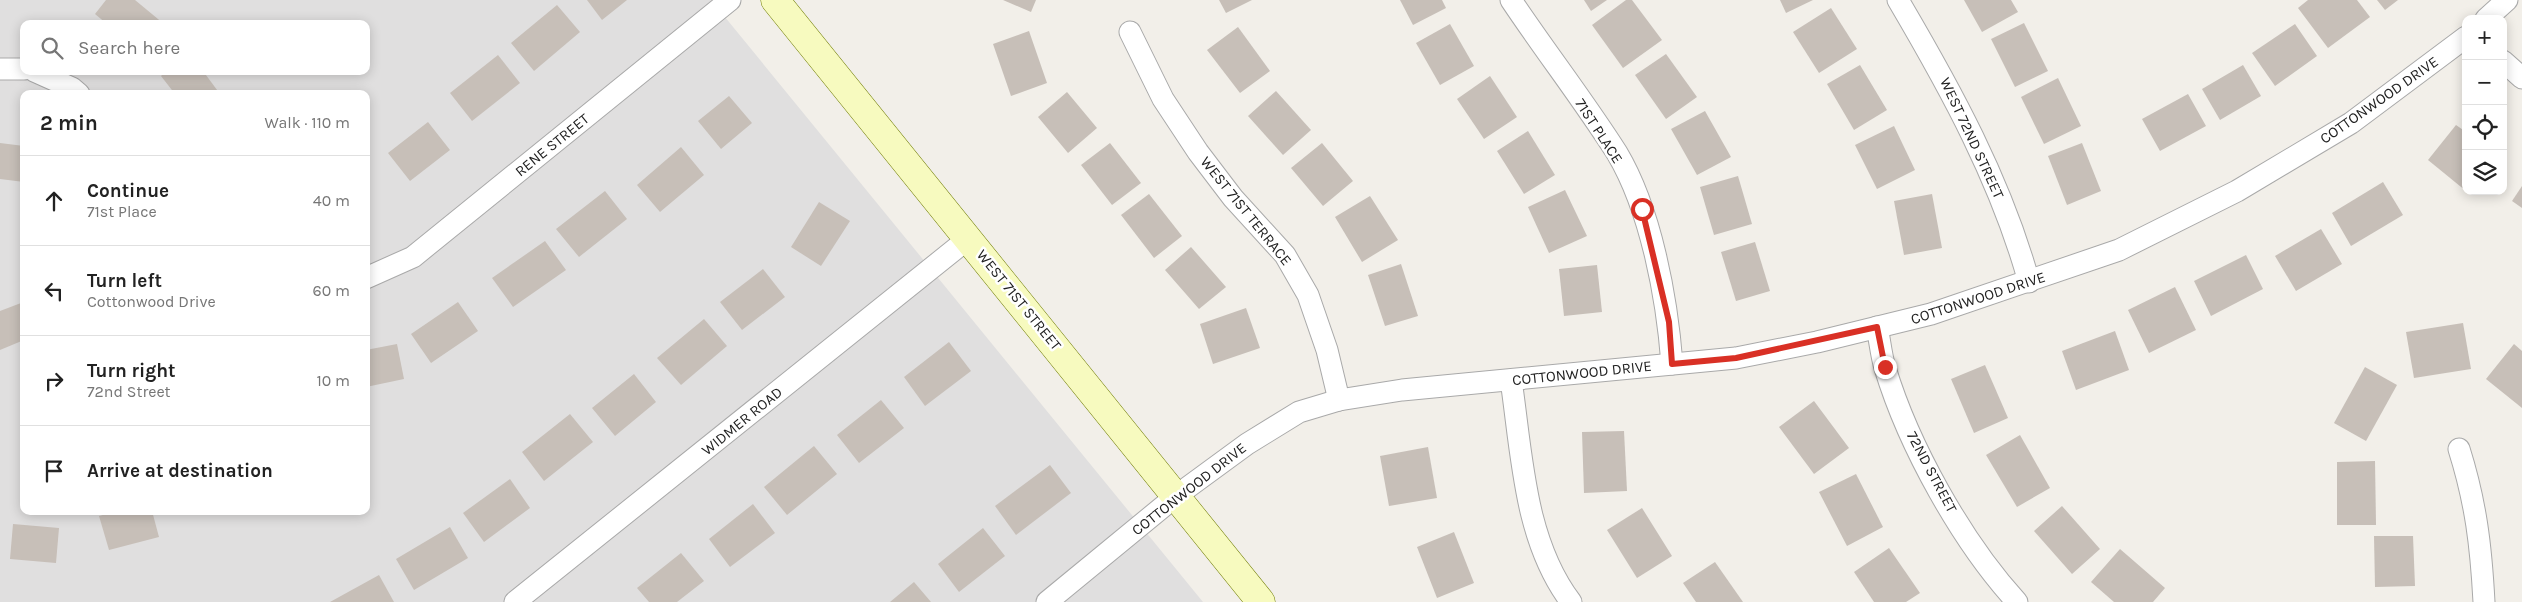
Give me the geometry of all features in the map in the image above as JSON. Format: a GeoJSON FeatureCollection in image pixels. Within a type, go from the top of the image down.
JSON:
{"type":"FeatureCollection","features":[{"type":"Feature","properties":{"kind":"street","name":"RENE STREET"},"geometry":{"type":"LineString","coordinates":[[370,276],[413,257],[730,0]]}},
{"type":"Feature","properties":{"kind":"street","name":"WEST 71ST STREET"},"geometry":{"type":"LineString","coordinates":[[776,0],[1261,602]]}},
{"type":"Feature","properties":{"kind":"street","name":"71ST PLACE"},"geometry":{"type":"LineString","coordinates":[[1511,0],[1617,154],[1642,209],[1669,322],[1672,364]]}},
{"type":"Feature","properties":{"kind":"street","name":"WEST 72ND STREET"},"geometry":{"type":"LineString","coordinates":[[1898,0],[1947,84],[1977,144],[2018,245],[2029,282]]}},
{"type":"Feature","properties":{"kind":"street"},"geometry":{"type":"LineString","coordinates":[[2490,15],[2507,0]]}},
{"type":"Feature","properties":{"kind":"street","name":"WEST 71ST TERRACE"},"geometry":{"type":"LineString","coordinates":[[1130,32],[1163,99],[1193,144],[1233,198],[1285,255],[1308,294],[1327,350],[1339,400]]}},
{"type":"Feature","properties":{"kind":"street","name":"COTTONWOOD DRIVE"},"geometry":{"type":"LineString","coordinates":[[1047,602],[1176,496],[1247,444],[1299,412],[1339,400],[1402,390],[1736,358],[1931,314],[2119,250],[2237,191],[2351,123],[2462,40]]}},
{"type":"Feature","properties":{"kind":"street"},"geometry":{"type":"LineString","coordinates":[[2507,65],[2522,78]]}},
{"type":"Feature","properties":{"kind":"street"},"geometry":{"type":"LineString","coordinates":[[0,69],[20,69]]}},
{"type":"Feature","properties":{"kind":"street"},"geometry":{"type":"LineString","coordinates":[[43,75],[74,90]]}},
{"type":"Feature","properties":{"kind":"street","name":"WIDMER ROAD"},"geometry":{"type":"LineString","coordinates":[[514,602],[969,238]]}},
{"type":"Feature","properties":{"kind":"street","name":"72ND STREET"},"geometry":{"type":"LineString","coordinates":[[1877,327],[1885,367],[1898,405],[1927,467],[1956,520],[2002,585],[2017,602]]}},
{"type":"Feature","properties":{"kind":"street"},"geometry":{"type":"LineString","coordinates":[[1511,380],[1532,514],[1545,556],[1571,602]]}},
{"type":"Feature","properties":{"kind":"street"},"geometry":{"type":"LineString","coordinates":[[2459,449],[2472,489],[2481,541],[2484,602]]}},
{"type":"Feature","properties":{"kind":"shaded area"},"geometry":{"type":"Polygon","coordinates":[[[0,0],[711,0],[1203,602],[0,602],[0,0]]]}},
{"type":"Feature","properties":{"kind":"building"},"geometry":{"type":"Polygon","coordinates":[[[106,0],[135,0],[159,20],[102,20],[95,14],[106,0]]]}},
{"type":"Feature","properties":{"kind":"building"},"geometry":{"type":"Polygon","coordinates":[[[587,0],[627,0],[602,20],[587,0]]]}},
{"type":"Feature","properties":{"kind":"building"},"geometry":{"type":"Polygon","coordinates":[[[1003,0],[1036,0],[1031,12],[1003,0]]]}},
{"type":"Feature","properties":{"kind":"building"},"geometry":{"type":"Polygon","coordinates":[[[1219,0],[1252,0],[1226,13],[1219,0]]]}},
{"type":"Feature","properties":{"kind":"building"},"geometry":{"type":"Polygon","coordinates":[[[1400,0],[1442,0],[1446,8],[1413,25],[1400,0]]]}},
{"type":"Feature","properties":{"kind":"building"},"geometry":{"type":"Polygon","coordinates":[[[1584,0],[1607,0],[1591,11],[1584,0]]]}},
{"type":"Feature","properties":{"kind":"building"},"geometry":{"type":"Polygon","coordinates":[[[1626,0],[1632,0],[1662,40],[1623,68],[1592,25],[1626,0]]]}},
{"type":"Feature","properties":{"kind":"building"},"geometry":{"type":"Polygon","coordinates":[[[1780,0],[1813,0],[1786,13],[1780,0]]]}},
{"type":"Feature","properties":{"kind":"building"},"geometry":{"type":"Polygon","coordinates":[[[1964,0],[2011,0],[2018,12],[1982,32],[1964,0]]]}},
{"type":"Feature","properties":{"kind":"building"},"geometry":{"type":"Polygon","coordinates":[[[2308,0],[2357,0],[2370,17],[2328,48],[2298,8],[2308,0]]]}},
{"type":"Feature","properties":{"kind":"building"},"geometry":{"type":"Polygon","coordinates":[[[2377,0],[2398,0],[2385,10],[2377,0]]]}},
{"type":"Feature","properties":{"kind":"building"},"geometry":{"type":"Polygon","coordinates":[[[557,5],[580,32],[534,71],[511,43],[557,5]]]}},
{"type":"Feature","properties":{"kind":"building"},"geometry":{"type":"Polygon","coordinates":[[[1831,8],[1857,49],[1819,73],[1793,32],[1831,8]]]}},
{"type":"Feature","properties":{"kind":"building"},"geometry":{"type":"Polygon","coordinates":[[[2024,23],[2048,71],[2015,87],[1991,39],[2024,23]]]}},
{"type":"Feature","properties":{"kind":"building"},"geometry":{"type":"Polygon","coordinates":[[[1450,24],[1474,66],[1440,85],[1416,43],[1450,24]]]}},
{"type":"Feature","properties":{"kind":"building"},"geometry":{"type":"Polygon","coordinates":[[[2295,24],[2317,56],[2275,86],[2252,53],[2295,24]]]}},
{"type":"Feature","properties":{"kind":"building"},"geometry":{"type":"Polygon","coordinates":[[[1238,27],[1270,71],[1240,93],[1207,50],[1238,27]]]}},
{"type":"Feature","properties":{"kind":"building"},"geometry":{"type":"Polygon","coordinates":[[[1029,31],[1047,83],[1011,96],[993,44],[1029,31]]]}},
{"type":"Feature","properties":{"kind":"building"},"geometry":{"type":"Polygon","coordinates":[[[1666,54],[1697,97],[1666,119],[1635,75],[1666,54]]]}},
{"type":"Feature","properties":{"kind":"building"},"geometry":{"type":"Polygon","coordinates":[[[498,55],[520,83],[472,121],[450,93],[498,55]]]}},
{"type":"Feature","properties":{"kind":"building"},"geometry":{"type":"Polygon","coordinates":[[[1860,65],[1887,110],[1854,130],[1827,84],[1860,65]]]}},
{"type":"Feature","properties":{"kind":"building"},"geometry":{"type":"Polygon","coordinates":[[[2243,65],[2261,96],[2220,120],[2202,89],[2243,65]]]}},
{"type":"Feature","properties":{"kind":"building"},"geometry":{"type":"Polygon","coordinates":[[[206,75],[217,90],[172,90],[161,76],[206,75]]]}},
{"type":"Feature","properties":{"kind":"building"},"geometry":{"type":"Polygon","coordinates":[[[1490,76],[1517,117],[1484,139],[1457,99],[1490,76]]]}},
{"type":"Feature","properties":{"kind":"building"},"geometry":{"type":"Polygon","coordinates":[[[2058,78],[2081,126],[2044,144],[2021,97],[2058,78]]]}},
{"type":"Feature","properties":{"kind":"building"},"geometry":{"type":"Polygon","coordinates":[[[1276,91],[1311,130],[1283,155],[1248,116],[1276,91]]]}},
{"type":"Feature","properties":{"kind":"building"},"geometry":{"type":"Polygon","coordinates":[[[1067,92],[1097,128],[1068,153],[1038,117],[1067,92]]]}},
{"type":"Feature","properties":{"kind":"building"},"geometry":{"type":"Polygon","coordinates":[[[2188,94],[2206,126],[2160,151],[2142,119],[2188,94]]]}},
{"type":"Feature","properties":{"kind":"building"},"geometry":{"type":"Polygon","coordinates":[[[729,96],[752,123],[721,149],[698,121],[729,96]]]}},
{"type":"Feature","properties":{"kind":"building"},"geometry":{"type":"Polygon","coordinates":[[[1705,111],[1731,157],[1697,175],[1671,129],[1705,111]]]}},
{"type":"Feature","properties":{"kind":"building"},"geometry":{"type":"Polygon","coordinates":[[[428,122],[450,150],[410,181],[388,153],[428,122]]]}},
{"type":"Feature","properties":{"kind":"building"},"geometry":{"type":"Polygon","coordinates":[[[2456,125],[2462,129],[2462,188],[2428,160],[2456,125]]]}},
{"type":"Feature","properties":{"kind":"building"},"geometry":{"type":"Polygon","coordinates":[[[1894,126],[1915,170],[1877,189],[1855,145],[1894,126]]]}},
{"type":"Feature","properties":{"kind":"building"},"geometry":{"type":"Polygon","coordinates":[[[1528,131],[1555,175],[1524,194],[1497,151],[1528,131]]]}},
{"type":"Feature","properties":{"kind":"building"},"geometry":{"type":"Polygon","coordinates":[[[0,143],[20,146],[20,182],[0,179],[0,143]]]}},
{"type":"Feature","properties":{"kind":"building"},"geometry":{"type":"Polygon","coordinates":[[[1110,143],[1141,183],[1112,205],[1081,165],[1110,143]]]}},
{"type":"Feature","properties":{"kind":"building"},"geometry":{"type":"Polygon","coordinates":[[[1322,143],[1353,181],[1323,206],[1291,168],[1322,143]]]}},
{"type":"Feature","properties":{"kind":"building"},"geometry":{"type":"Polygon","coordinates":[[[2082,143],[2101,191],[2067,205],[2048,156],[2082,143]]]}},
{"type":"Feature","properties":{"kind":"building"},"geometry":{"type":"Polygon","coordinates":[[[681,147],[704,175],[660,212],[637,185],[681,147]]]}},
{"type":"Feature","properties":{"kind":"building"},"geometry":{"type":"Polygon","coordinates":[[[1738,176],[1752,224],[1714,235],[1700,187],[1738,176]]]}},
{"type":"Feature","properties":{"kind":"building"},"geometry":{"type":"Polygon","coordinates":[[[2383,182],[2403,215],[2351,246],[2332,213],[2383,182]]]}},
{"type":"Feature","properties":{"kind":"building"},"geometry":{"type":"Polygon","coordinates":[[[2522,186],[2522,208],[2512,201],[2522,186]]]}},
{"type":"Feature","properties":{"kind":"building"},"geometry":{"type":"Polygon","coordinates":[[[1565,190],[1587,236],[1549,253],[1528,207],[1565,190]]]}},
{"type":"Feature","properties":{"kind":"building"},"geometry":{"type":"Polygon","coordinates":[[[605,191],[627,219],[579,257],[556,229],[605,191]]]}},
{"type":"Feature","properties":{"kind":"building"},"geometry":{"type":"Polygon","coordinates":[[[1149,194],[1182,236],[1154,258],[1121,215],[1149,194]]]}},
{"type":"Feature","properties":{"kind":"building"},"geometry":{"type":"Polygon","coordinates":[[[1932,194],[1942,248],[1904,255],[1894,201],[1932,194]]]}},
{"type":"Feature","properties":{"kind":"building"},"geometry":{"type":"Polygon","coordinates":[[[1370,196],[1398,240],[1362,262],[1335,217],[1370,196]]]}},
{"type":"Feature","properties":{"kind":"building"},"geometry":{"type":"Polygon","coordinates":[[[819,202],[850,221],[821,266],[791,247],[819,202]]]}},
{"type":"Feature","properties":{"kind":"building"},"geometry":{"type":"Polygon","coordinates":[[[2321,229],[2342,264],[2296,291],[2275,256],[2321,229]]]}},
{"type":"Feature","properties":{"kind":"building"},"geometry":{"type":"Polygon","coordinates":[[[545,241],[566,270],[513,307],[492,278],[545,241]]]}},
{"type":"Feature","properties":{"kind":"building"},"geometry":{"type":"Polygon","coordinates":[[[1755,242],[1770,291],[1736,301],[1721,252],[1755,242]]]}},
{"type":"Feature","properties":{"kind":"building"},"geometry":{"type":"Polygon","coordinates":[[[1191,247],[1226,287],[1199,309],[1165,270],[1191,247]]]}},
{"type":"Feature","properties":{"kind":"building"},"geometry":{"type":"Polygon","coordinates":[[[2246,255],[2263,289],[2211,316],[2194,281],[2246,255]]]}},
{"type":"Feature","properties":{"kind":"building"},"geometry":{"type":"Polygon","coordinates":[[[1401,264],[1418,316],[1385,326],[1368,275],[1401,264]]]}},
{"type":"Feature","properties":{"kind":"building"},"geometry":{"type":"Polygon","coordinates":[[[1597,265],[1602,312],[1564,316],[1559,269],[1597,265]]]}},
{"type":"Feature","properties":{"kind":"building"},"geometry":{"type":"Polygon","coordinates":[[[763,269],[785,297],[742,330],[720,302],[763,269]]]}},
{"type":"Feature","properties":{"kind":"building"},"geometry":{"type":"Polygon","coordinates":[[[2175,287],[2196,330],[2149,353],[2128,310],[2175,287]]]}},
{"type":"Feature","properties":{"kind":"building"},"geometry":{"type":"Polygon","coordinates":[[[458,302],[478,331],[431,363],[411,334],[458,302]]]}},
{"type":"Feature","properties":{"kind":"building"},"geometry":{"type":"Polygon","coordinates":[[[20,303],[20,342],[0,350],[0,311],[20,303]]]}},
{"type":"Feature","properties":{"kind":"building"},"geometry":{"type":"Polygon","coordinates":[[[1246,308],[1260,348],[1213,364],[1200,324],[1246,308]]]}},
{"type":"Feature","properties":{"kind":"building"},"geometry":{"type":"Polygon","coordinates":[[[704,319],[727,346],[681,385],[657,358],[704,319]]]}},
{"type":"Feature","properties":{"kind":"building"},"geometry":{"type":"Polygon","coordinates":[[[2463,323],[2471,369],[2414,378],[2406,332],[2463,323]]]}},
{"type":"Feature","properties":{"kind":"building"},"geometry":{"type":"Polygon","coordinates":[[[2115,331],[2129,370],[2076,390],[2062,351],[2115,331]]]}},
{"type":"Feature","properties":{"kind":"building"},"geometry":{"type":"Polygon","coordinates":[[[949,342],[971,371],[925,406],[904,377],[949,342]]]}},
{"type":"Feature","properties":{"kind":"building"},"geometry":{"type":"Polygon","coordinates":[[[397,344],[404,379],[370,386],[370,349],[397,344]]]}},
{"type":"Feature","properties":{"kind":"building"},"geometry":{"type":"Polygon","coordinates":[[[2514,344],[2522,351],[2522,408],[2486,379],[2514,344]]]}},
{"type":"Feature","properties":{"kind":"building"},"geometry":{"type":"Polygon","coordinates":[[[1985,365],[2008,418],[1974,433],[1951,379],[1985,365]]]}},
{"type":"Feature","properties":{"kind":"building"},"geometry":{"type":"Polygon","coordinates":[[[2365,367],[2397,385],[2366,441],[2334,423],[2365,367]]]}},
{"type":"Feature","properties":{"kind":"building"},"geometry":{"type":"Polygon","coordinates":[[[634,374],[656,402],[615,436],[592,408],[634,374]]]}},
{"type":"Feature","properties":{"kind":"building"},"geometry":{"type":"Polygon","coordinates":[[[881,400],[904,428],[859,463],[837,435],[881,400]]]}},
{"type":"Feature","properties":{"kind":"building"},"geometry":{"type":"Polygon","coordinates":[[[1814,401],[1849,448],[1814,474],[1779,427],[1814,401]]]}},
{"type":"Feature","properties":{"kind":"building"},"geometry":{"type":"Polygon","coordinates":[[[570,414],[593,442],[544,481],[522,452],[570,414]]]}},
{"type":"Feature","properties":{"kind":"building"},"geometry":{"type":"Polygon","coordinates":[[[1624,431],[1627,491],[1584,493],[1582,432],[1624,431]]]}},
{"type":"Feature","properties":{"kind":"building"},"geometry":{"type":"Polygon","coordinates":[[[2020,435],[2050,488],[2017,507],[1986,455],[2020,435]]]}},
{"type":"Feature","properties":{"kind":"building"},"geometry":{"type":"Polygon","coordinates":[[[814,446],[837,474],[787,515],[764,487],[814,446]]]}},
{"type":"Feature","properties":{"kind":"building"},"geometry":{"type":"Polygon","coordinates":[[[1428,447],[1437,498],[1389,506],[1380,456],[1428,447]]]}},
{"type":"Feature","properties":{"kind":"building"},"geometry":{"type":"Polygon","coordinates":[[[2375,461],[2376,525],[2337,525],[2337,462],[2375,461]]]}},
{"type":"Feature","properties":{"kind":"building"},"geometry":{"type":"Polygon","coordinates":[[[1050,465],[1071,493],[1016,535],[995,506],[1050,465]]]}},
{"type":"Feature","properties":{"kind":"building"},"geometry":{"type":"Polygon","coordinates":[[[1856,474],[1883,527],[1847,546],[1819,492],[1856,474]]]}},
{"type":"Feature","properties":{"kind":"building"},"geometry":{"type":"Polygon","coordinates":[[[510,479],[530,508],[484,542],[463,513],[510,479]]]}},
{"type":"Feature","properties":{"kind":"building"},"geometry":{"type":"Polygon","coordinates":[[[753,504],[775,533],[730,567],[709,539],[753,504]]]}},
{"type":"Feature","properties":{"kind":"building"},"geometry":{"type":"Polygon","coordinates":[[[2062,506],[2100,549],[2072,574],[2034,531],[2062,506]]]}},
{"type":"Feature","properties":{"kind":"building"},"geometry":{"type":"Polygon","coordinates":[[[1642,508],[1672,556],[1637,578],[1607,530],[1642,508]]]}},
{"type":"Feature","properties":{"kind":"building"},"geometry":{"type":"Polygon","coordinates":[[[153,515],[159,537],[109,550],[99,516],[153,515]]]}},
{"type":"Feature","properties":{"kind":"building"},"geometry":{"type":"Polygon","coordinates":[[[13,524],[59,528],[56,563],[10,559],[13,524]]]}},
{"type":"Feature","properties":{"kind":"building"},"geometry":{"type":"Polygon","coordinates":[[[450,527],[468,558],[414,590],[396,559],[450,527]]]}},
{"type":"Feature","properties":{"kind":"building"},"geometry":{"type":"Polygon","coordinates":[[[983,528],[1005,556],[959,592],[938,564],[983,528]]]}},
{"type":"Feature","properties":{"kind":"building"},"geometry":{"type":"Polygon","coordinates":[[[1454,532],[1474,583],[1437,598],[1417,547],[1454,532]]]}},
{"type":"Feature","properties":{"kind":"building"},"geometry":{"type":"Polygon","coordinates":[[[2374,536],[2413,536],[2415,586],[2375,587],[2374,536]]]}},
{"type":"Feature","properties":{"kind":"building"},"geometry":{"type":"Polygon","coordinates":[[[1889,548],[1920,593],[1906,602],[1874,602],[1854,572],[1889,548]]]}},
{"type":"Feature","properties":{"kind":"building"},"geometry":{"type":"Polygon","coordinates":[[[2120,549],[2165,588],[2153,602],[2114,602],[2091,582],[2120,549]]]}},
{"type":"Feature","properties":{"kind":"building"},"geometry":{"type":"Polygon","coordinates":[[[681,553],[704,581],[677,602],[649,602],[637,588],[681,553]]]}},
{"type":"Feature","properties":{"kind":"building"},"geometry":{"type":"Polygon","coordinates":[[[1715,562],[1743,602],[1696,602],[1683,583],[1715,562]]]}},
{"type":"Feature","properties":{"kind":"building"},"geometry":{"type":"Polygon","coordinates":[[[379,575],[394,602],[330,602],[379,575]]]}},
{"type":"Feature","properties":{"kind":"building"},"geometry":{"type":"Polygon","coordinates":[[[914,582],[931,602],[890,602],[914,582]]]}},
{"type":"Feature","properties":{"kind":"route"},"geometry":{"type":"LineString","coordinates":[[1642,209],[1658,268],[1669,322],[1672,364],[1736,358],[1817,342],[1877,327],[1885,367]]}}]}
